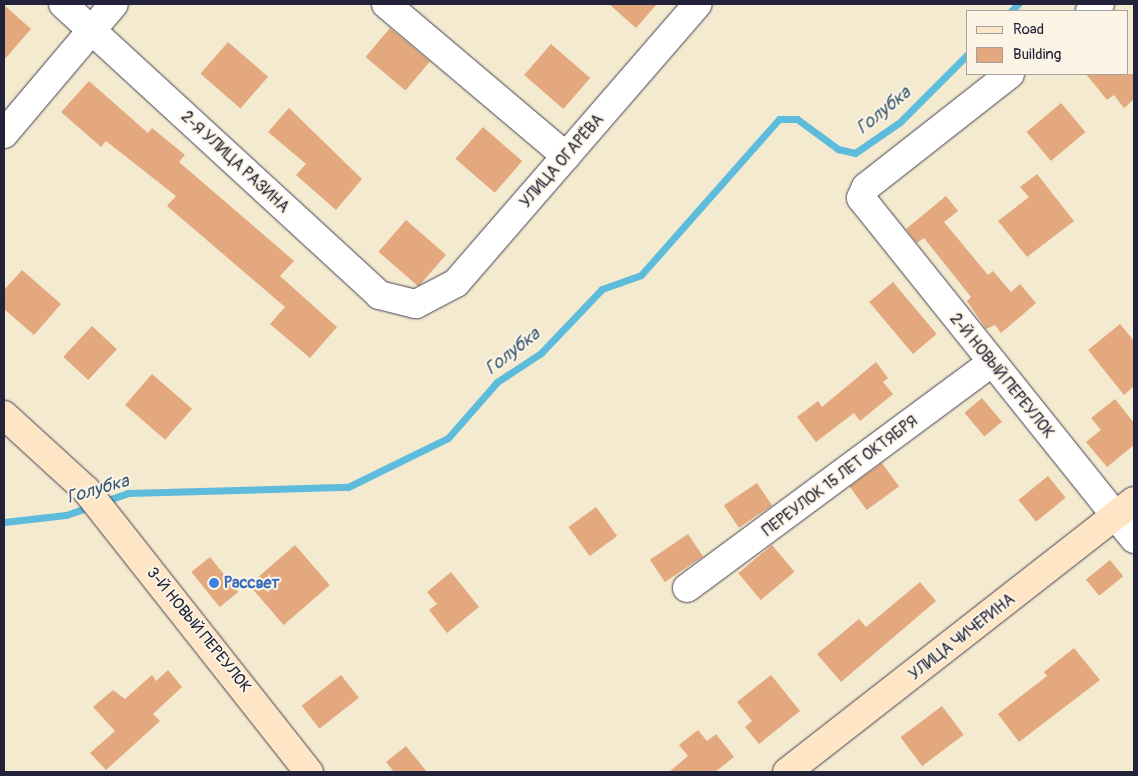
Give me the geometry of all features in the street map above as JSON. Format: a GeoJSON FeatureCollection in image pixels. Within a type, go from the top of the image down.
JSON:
{"type":"FeatureCollection","features":[{"type":"Feature","properties":{"kind":"street","name":"2-Я УЛИЦА РАЗИНА"},"geometry":{"type":"LineString","coordinates":[[63,4],[379,295],[416,304]]}},
{"type":"Feature","properties":{"kind":"street"},"geometry":{"type":"LineString","coordinates":[[4,134],[114,4]]}},
{"type":"Feature","properties":{"kind":"street"},"geometry":{"type":"LineString","coordinates":[[386,4],[566,156]]}},
{"type":"Feature","properties":{"kind":"street","name":"УЛИЦА ОГАРЁВА"},"geometry":{"type":"LineString","coordinates":[[416,304],[456,283],[698,4]]}},
{"type":"Feature","properties":{"kind":"street","name":"2-Й НОВЫЙ ПЕРЕУЛОК"},"geometry":{"type":"LineString","coordinates":[[1009,75],[866,187],[861,198],[870,214],[992,362],[1124,508],[1134,539]]}},
{"type":"Feature","properties":{"kind":"street","name":"ПЕРЕУЛОК 15 ЛЕТ ОКТЯБРЯ"},"geometry":{"type":"LineString","coordinates":[[688,588],[992,362]]}},
{"type":"Feature","properties":{"kind":"street","name":"3-Й НОВЫЙ ПЕРЕУЛОК"},"geometry":{"type":"LineString","coordinates":[[4,415],[86,490],[309,772]]}},
{"type":"Feature","properties":{"kind":"street","name":"УЛИЦА ЧИЧЕРИНА"},"geometry":{"type":"LineString","coordinates":[[787,772],[1124,508]]}},
{"type":"Feature","properties":{"kind":"building"},"geometry":{"type":"Polygon","coordinates":[[[609,4],[657,4],[636,28],[609,4]]]}},
{"type":"Feature","properties":{"kind":"building"},"geometry":{"type":"Polygon","coordinates":[[[4,5],[31,29],[4,60],[4,5]]]}},
{"type":"Feature","properties":{"kind":"building"},"geometry":{"type":"Polygon","coordinates":[[[390,28],[430,61],[405,91],[366,57],[390,28]]]}},
{"type":"Feature","properties":{"kind":"building"},"geometry":{"type":"Polygon","coordinates":[[[228,42],[268,77],[240,108],[200,74],[228,42]]]}},
{"type":"Feature","properties":{"kind":"building"},"geometry":{"type":"Polygon","coordinates":[[[551,44],[590,78],[563,109],[524,75],[551,44]]]}},
{"type":"Feature","properties":{"kind":"building"},"geometry":{"type":"Polygon","coordinates":[[[1134,74],[1134,99],[1124,108],[1114,95],[1107,100],[1087,75],[1134,74]]]}},
{"type":"Feature","properties":{"kind":"building"},"geometry":{"type":"Polygon","coordinates":[[[89,81],[148,133],[152,128],[185,155],[179,162],[294,261],[280,276],[337,327],[310,358],[270,324],[285,307],[167,206],[176,196],[106,141],[101,147],[61,112],[89,81]]]}},
{"type":"Feature","properties":{"kind":"building"},"geometry":{"type":"Polygon","coordinates":[[[1061,103],[1085,132],[1051,161],[1027,132],[1061,103]]]}},
{"type":"Feature","properties":{"kind":"building"},"geometry":{"type":"Polygon","coordinates":[[[289,108],[362,179],[336,210],[296,175],[306,164],[268,132],[289,108]]]}},
{"type":"Feature","properties":{"kind":"building"},"geometry":{"type":"Polygon","coordinates":[[[483,127],[522,161],[495,193],[455,159],[483,127]]]}},
{"type":"Feature","properties":{"kind":"building"},"geometry":{"type":"Polygon","coordinates":[[[1037,174],[1074,221],[1027,257],[998,221],[1029,197],[1020,187],[1037,174]]]}},
{"type":"Feature","properties":{"kind":"building"},"geometry":{"type":"Polygon","coordinates":[[[946,196],[958,211],[944,222],[988,275],[993,271],[1011,292],[1020,284],[1036,303],[1001,333],[995,325],[986,329],[967,301],[971,297],[924,238],[917,243],[906,229],[946,196]]]}},
{"type":"Feature","properties":{"kind":"building"},"geometry":{"type":"Polygon","coordinates":[[[406,220],[446,255],[418,286],[378,252],[406,220]]]}},
{"type":"Feature","properties":{"kind":"building"},"geometry":{"type":"Polygon","coordinates":[[[22,270],[61,304],[34,335],[4,309],[4,290],[22,270]]]}},
{"type":"Feature","properties":{"kind":"building"},"geometry":{"type":"Polygon","coordinates":[[[893,282],[937,334],[913,354],[869,302],[893,282]]]}},
{"type":"Feature","properties":{"kind":"building"},"geometry":{"type":"Polygon","coordinates":[[[1120,324],[1134,341],[1134,386],[1124,395],[1088,350],[1120,324]]]}},
{"type":"Feature","properties":{"kind":"building"},"geometry":{"type":"Polygon","coordinates":[[[92,326],[117,349],[88,380],[63,357],[92,326]]]}},
{"type":"Feature","properties":{"kind":"building"},"geometry":{"type":"Polygon","coordinates":[[[876,362],[888,378],[883,382],[893,394],[860,421],[854,413],[816,442],[797,417],[818,401],[822,407],[876,362]]]}},
{"type":"Feature","properties":{"kind":"building"},"geometry":{"type":"Polygon","coordinates":[[[152,374],[192,409],[165,440],[125,405],[152,374]]]}},
{"type":"Feature","properties":{"kind":"building"},"geometry":{"type":"Polygon","coordinates":[[[982,398],[1002,422],[984,437],[964,413],[982,398]]]}},
{"type":"Feature","properties":{"kind":"building"},"geometry":{"type":"Polygon","coordinates":[[[1115,399],[1134,423],[1134,445],[1107,467],[1086,442],[1101,430],[1091,418],[1115,399]]]}},
{"type":"Feature","properties":{"kind":"building"},"geometry":{"type":"Polygon","coordinates":[[[882,463],[899,486],[867,510],[850,487],[882,463]]]}},
{"type":"Feature","properties":{"kind":"building"},"geometry":{"type":"Polygon","coordinates":[[[1048,476],[1066,498],[1036,522],[1018,500],[1048,476]]]}},
{"type":"Feature","properties":{"kind":"building"},"geometry":{"type":"Polygon","coordinates":[[[757,483],[772,505],[739,528],[724,505],[757,483]]]}},
{"type":"Feature","properties":{"kind":"building"},"geometry":{"type":"Polygon","coordinates":[[[596,507],[617,536],[590,556],[568,527],[596,507]]]}},
{"type":"Feature","properties":{"kind":"building"},"geometry":{"type":"Polygon","coordinates":[[[688,534],[703,556],[665,582],[650,560],[688,534]]]}},
{"type":"Feature","properties":{"kind":"building"},"geometry":{"type":"Polygon","coordinates":[[[295,545],[330,585],[284,625],[249,585],[295,545]]]}},
{"type":"Feature","properties":{"kind":"building"},"geometry":{"type":"Polygon","coordinates":[[[772,545],[794,572],[761,600],[738,573],[772,545]]]}},
{"type":"Feature","properties":{"kind":"building"},"geometry":{"type":"Polygon","coordinates":[[[210,557],[238,592],[220,607],[191,572],[210,557]]]}},
{"type":"Feature","properties":{"kind":"building"},"geometry":{"type":"Polygon","coordinates":[[[1110,560],[1123,576],[1099,596],[1086,580],[1110,560]]]}},
{"type":"Feature","properties":{"kind":"building"},"geometry":{"type":"Polygon","coordinates":[[[451,572],[479,607],[447,633],[429,610],[437,604],[427,592],[451,572]]]}},
{"type":"Feature","properties":{"kind":"building"},"geometry":{"type":"Polygon","coordinates":[[[920,582],[936,601],[841,682],[817,654],[859,619],[866,627],[920,582]]]}},
{"type":"Feature","properties":{"kind":"building"},"geometry":{"type":"Polygon","coordinates":[[[1074,648],[1100,680],[1019,742],[998,714],[1047,676],[1044,672],[1074,648]]]}},
{"type":"Feature","properties":{"kind":"building"},"geometry":{"type":"Polygon","coordinates":[[[168,670],[182,687],[153,714],[160,721],[106,770],[90,753],[115,731],[93,707],[113,690],[125,699],[152,675],[156,681],[168,670]]]}},
{"type":"Feature","properties":{"kind":"building"},"geometry":{"type":"Polygon","coordinates":[[[341,675],[359,698],[319,729],[302,706],[341,675]]]}},
{"type":"Feature","properties":{"kind":"building"},"geometry":{"type":"Polygon","coordinates":[[[771,675],[800,711],[759,744],[745,727],[752,721],[737,702],[771,675]]]}},
{"type":"Feature","properties":{"kind":"building"},"geometry":{"type":"Polygon","coordinates":[[[942,706],[964,735],[922,766],[900,737],[942,706]]]}},
{"type":"Feature","properties":{"kind":"building"},"geometry":{"type":"Polygon","coordinates":[[[698,730],[707,741],[716,734],[734,757],[715,772],[669,772],[688,756],[679,745],[698,730]]]}},
{"type":"Feature","properties":{"kind":"building"},"geometry":{"type":"Polygon","coordinates":[[[406,746],[427,772],[394,772],[386,762],[406,746]]]}},
{"type":"Feature","properties":{"kind":"waterway","name":"Голубка"},"geometry":{"type":"LineString","coordinates":[[1012,10],[1018,4]]}},
{"type":"Feature","properties":{"kind":"waterway","name":"Голубка"},"geometry":{"type":"LineString","coordinates":[[102,502],[128,493],[348,487],[448,438],[497,382],[541,353],[602,289],[641,275],[779,119],[797,119],[838,149],[855,153],[900,122],[966,56]]}},
{"type":"Feature","properties":{"kind":"waterway","name":"Голубка"},"geometry":{"type":"LineString","coordinates":[[4,522],[66,515],[92,506]]}},
{"type":"Feature","properties":{"kind":"place","name":"Рассвет"},"geometry":{"type":"Point","coordinates":[214,583]}}]}
